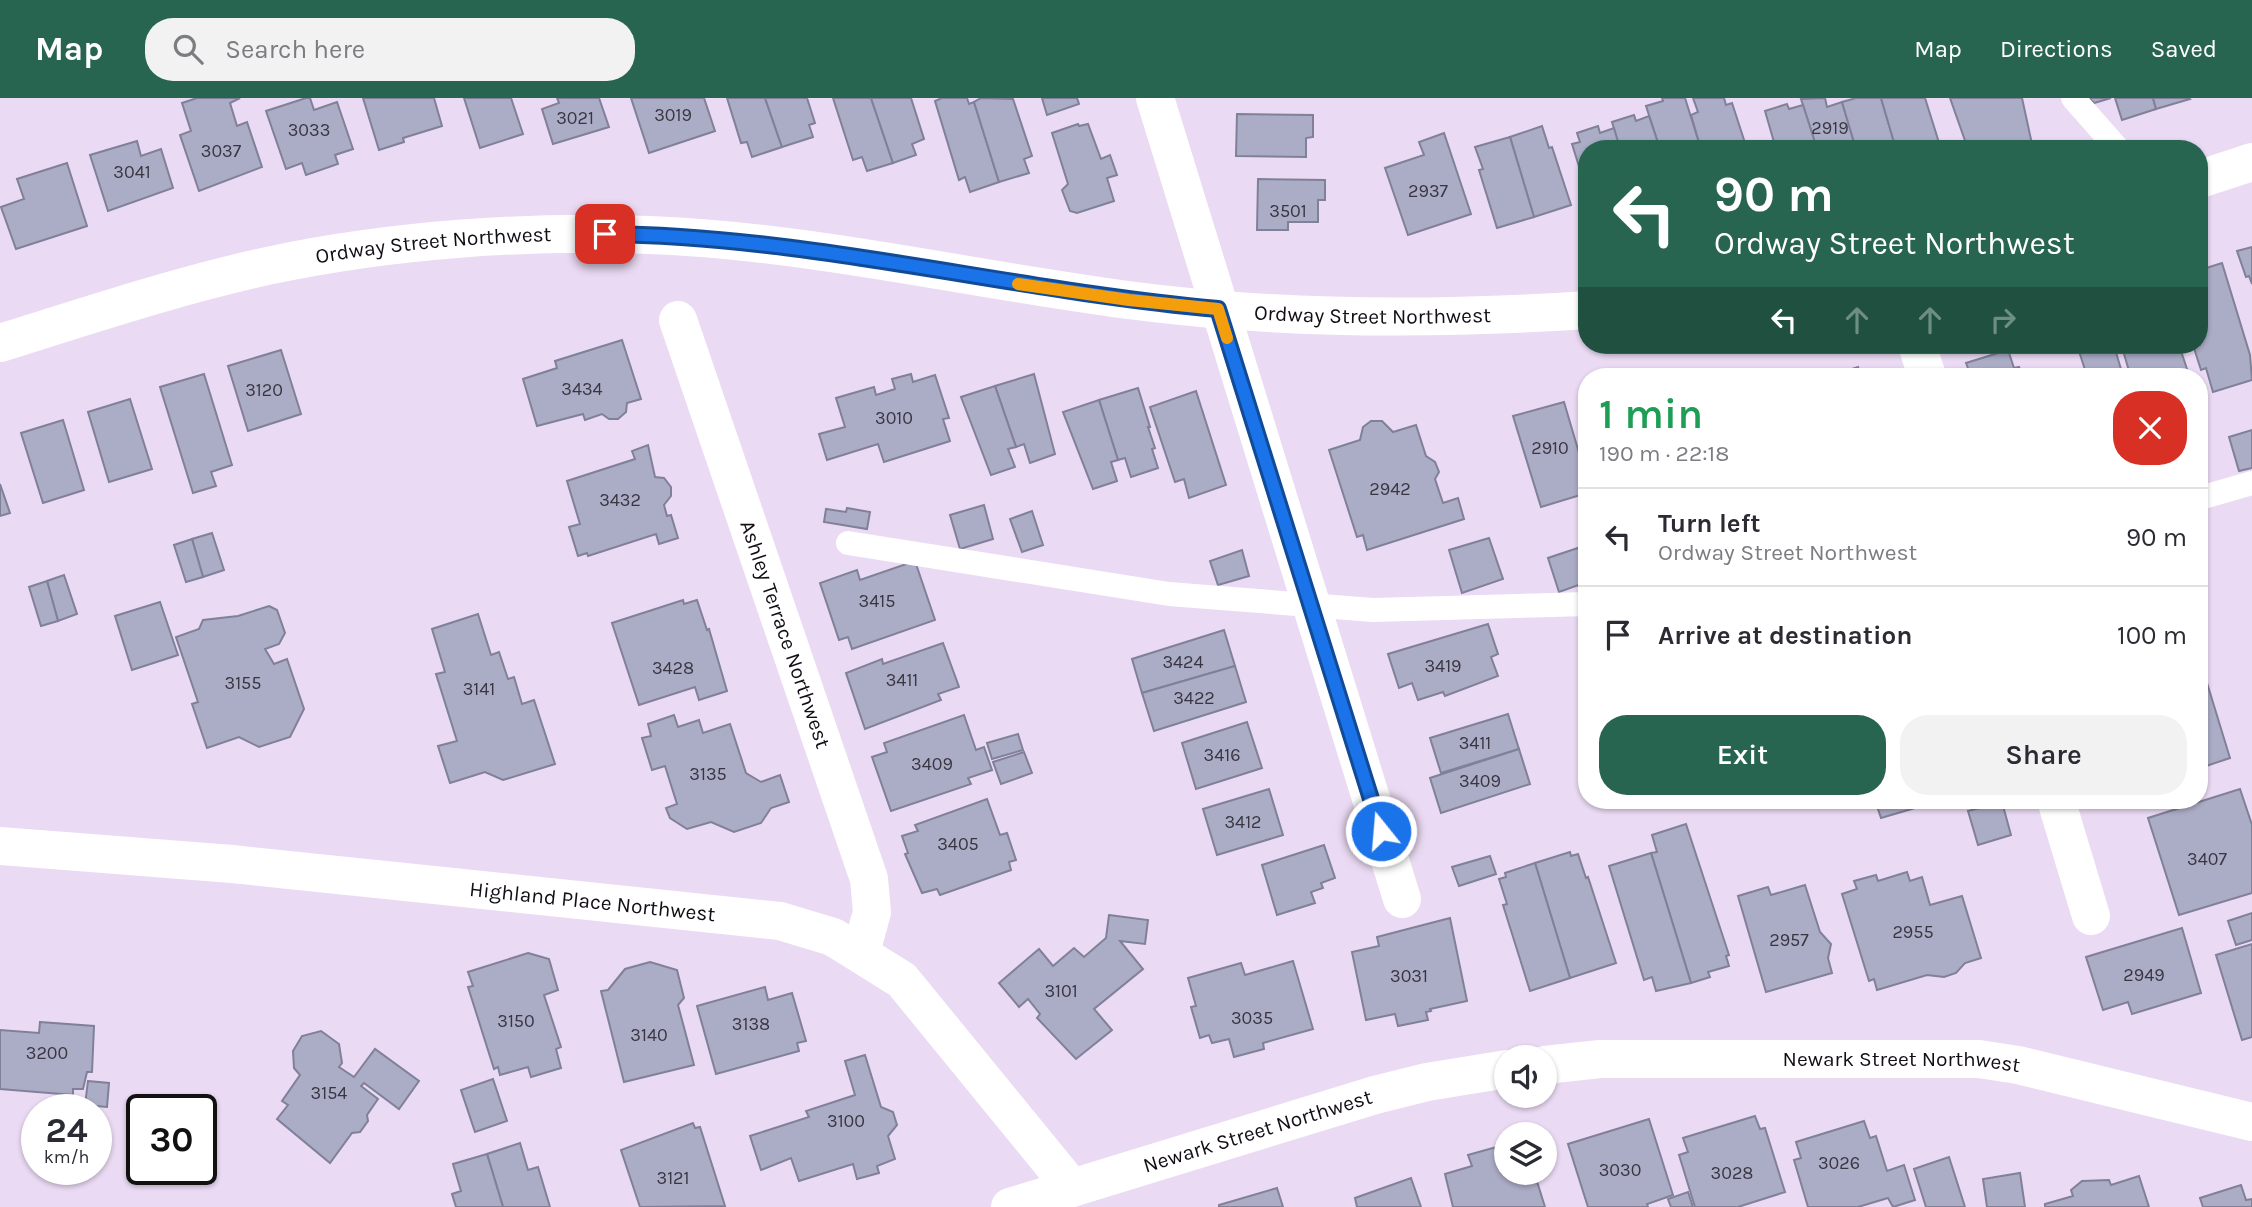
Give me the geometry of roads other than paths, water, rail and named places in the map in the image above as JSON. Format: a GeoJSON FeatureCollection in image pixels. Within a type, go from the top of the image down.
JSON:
{"type":"FeatureCollection","features":[{"type":"Feature","properties":{"kind":"street"},"geometry":{"type":"LineString","coordinates":[[1155,98],[1402,899]]}},
{"type":"Feature","properties":{"kind":"street"},"geometry":{"type":"LineString","coordinates":[[2208,176],[2252,162]]}},
{"type":"Feature","properties":{"kind":"street","name":"Ordway Street Northwest"},"geometry":{"type":"LineString","coordinates":[[0,343],[159,293],[307,258],[484,238],[564,234],[659,235],[766,244],[1129,300],[1218,309],[1427,316],[1578,310]]}},
{"type":"Feature","properties":{"kind":"street","name":"Ashley Terrace Northwest"},"geometry":{"type":"LineString","coordinates":[[678,320],[869,879],[872,912],[860,952]]}},
{"type":"Feature","properties":{"kind":"street"},"geometry":{"type":"LineString","coordinates":[[2059,809],[2091,916]]}},
{"type":"Feature","properties":{"kind":"street","name":"Highland Place Northwest"},"geometry":{"type":"LineString","coordinates":[[0,846],[232,864],[780,921],[832,937],[902,980],[1072,1188]]}},
{"type":"Feature","properties":{"kind":"street","name":"Newark Street Northwest"},"geometry":{"type":"LineString","coordinates":[[1557,1064],[1600,1059],[1959,1057],[2018,1065],[2252,1122]]}},
{"type":"Feature","properties":{"kind":"street","name":"Newark Street Northwest"},"geometry":{"type":"LineString","coordinates":[[1010,1207],[1375,1095],[1427,1082],[1494,1071]]}},
{"type":"Feature","properties":{"kind":"lane"},"geometry":{"type":"LineString","coordinates":[[2073,98],[2111,140]]}},
{"type":"Feature","properties":{"kind":"lane"},"geometry":{"type":"LineString","coordinates":[[2208,496],[2252,482]]}},
{"type":"Feature","properties":{"kind":"lane"},"geometry":{"type":"LineString","coordinates":[[848,543],[1169,594],[1373,610],[1578,604]]}}]}
